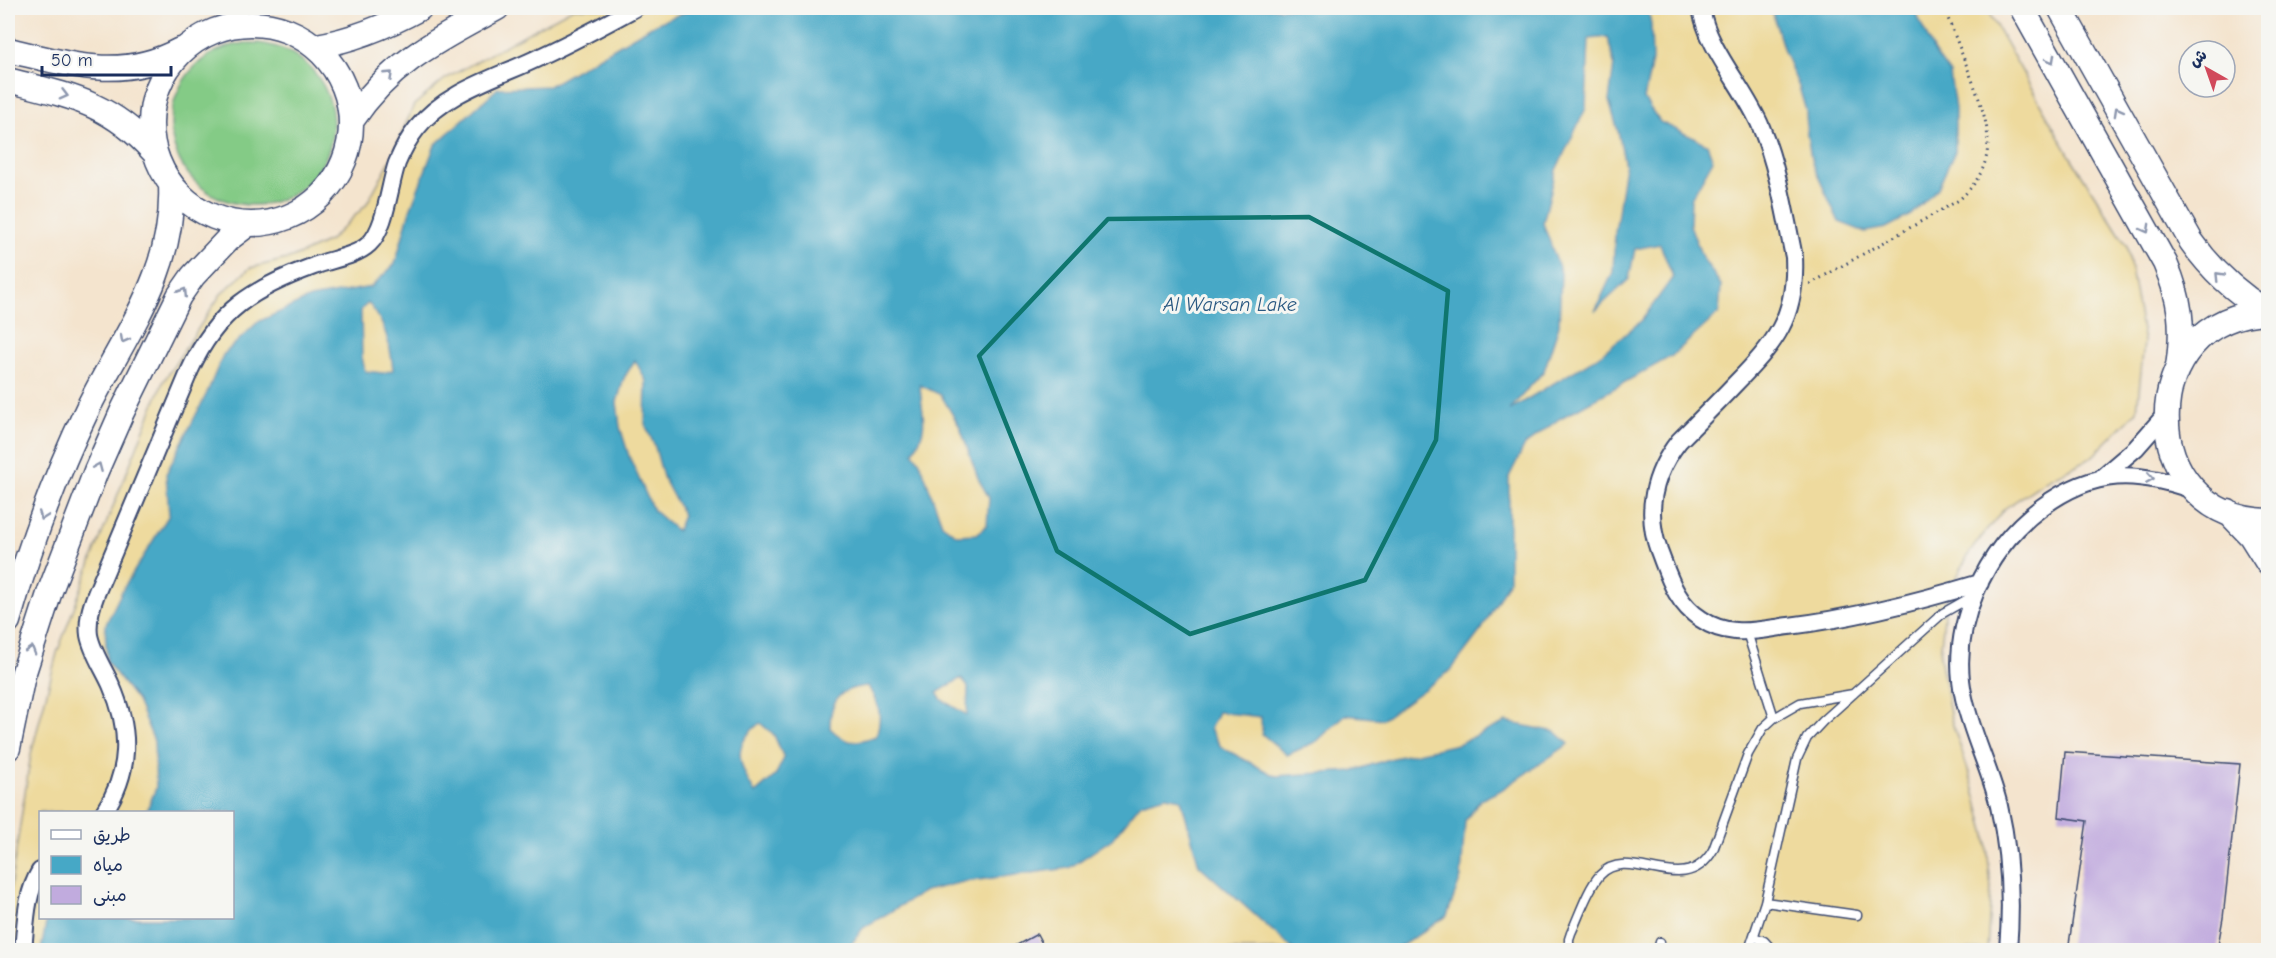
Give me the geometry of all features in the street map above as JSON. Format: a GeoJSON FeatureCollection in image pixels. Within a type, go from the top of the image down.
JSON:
{"type":"FeatureCollection","features":[{"type":"Feature","properties":{"kind":"street"},"geometry":{"type":"LineString","coordinates":[[316,46],[336,43],[375,30],[420,8]]}},
{"type":"Feature","properties":{"kind":"street"},"geometry":{"type":"LineString","coordinates":[[352,120],[374,90],[401,64],[497,8]]}},
{"type":"Feature","properties":{"kind":"street"},"geometry":{"type":"LineString","coordinates":[[105,811],[117,790],[122,774],[126,741],[125,725],[92,645],[89,628],[90,613],[190,370],[205,341],[225,315],[250,296],[314,266],[355,252],[370,243],[379,228],[402,151],[417,127],[438,107],[635,8]]}},
{"type":"Feature","properties":{"kind":"street"},"geometry":{"type":"LineString","coordinates":[[1701,8],[1709,33],[1750,104],[1769,147],[1794,257],[1793,294],[1785,320],[1772,345],[1675,447],[1663,466],[1653,494],[1651,509],[1654,532],[1677,595],[1692,613],[1712,625],[1747,632],[1880,610],[1977,589]]}},
{"type":"Feature","properties":{"kind":"street"},"geometry":{"type":"LineString","coordinates":[[2022,8],[2164,262],[2175,287],[2181,314],[2182,340],[2178,367],[2169,391],[2165,416],[2169,440],[2177,464],[2196,491],[2211,503],[2246,518],[2268,521]]}},
{"type":"Feature","properties":{"kind":"street"},"geometry":{"type":"LineString","coordinates":[[2060,8],[2191,241],[2224,281],[2244,298],[2267,311]]}},
{"type":"Feature","properties":{"kind":"street"},"geometry":{"type":"LineString","coordinates":[[8,50],[81,67],[112,69],[150,63],[185,48],[200,37],[217,29],[235,24],[248,15],[286,29],[316,46],[330,61],[341,79],[348,99],[352,120],[350,141],[335,179],[322,195],[287,218],[246,225],[224,221],[204,213],[186,201],[171,185],[153,151],[150,113],[154,95],[167,69],[185,48]]}},
{"type":"Feature","properties":{"kind":"street"},"geometry":{"type":"LineString","coordinates":[[8,80],[90,103],[125,123],[153,151]]}},
{"type":"Feature","properties":{"kind":"street"},"geometry":{"type":"LineString","coordinates":[[8,621],[27,561],[66,459],[88,409],[160,267],[171,218],[171,185]]}},
{"type":"Feature","properties":{"kind":"street"},"geometry":{"type":"LineString","coordinates":[[8,748],[23,675],[50,591],[88,491],[122,412],[179,296],[193,276],[221,245],[246,225]]}},
{"type":"Feature","properties":{"kind":"street"},"geometry":{"type":"LineString","coordinates":[[2178,367],[2194,345],[2215,327],[2231,319],[2267,311]]}},
{"type":"Feature","properties":{"kind":"street"},"geometry":{"type":"LineString","coordinates":[[2008,951],[2010,896],[2005,836],[1991,776],[1966,706],[1961,680],[1965,626],[1977,589],[1998,551],[2010,537],[2037,511],[2068,490],[2102,477],[2136,448],[2165,416]]}},
{"type":"Feature","properties":{"kind":"street"},"geometry":{"type":"LineString","coordinates":[[2102,477],[2150,478],[2196,491]]}},
{"type":"Feature","properties":{"kind":"street"},"geometry":{"type":"LineString","coordinates":[[2228,512],[2251,536],[2268,563]]}},
{"type":"Feature","properties":{"kind":"street"},"geometry":{"type":"LineString","coordinates":[[23,951],[30,891],[39,874]]}},
{"type":"Feature","properties":{"kind":"lane"},"geometry":{"type":"LineString","coordinates":[[1749,951],[1765,902],[1801,749],[1815,729],[1853,694],[1943,613],[1977,589]]}},
{"type":"Feature","properties":{"kind":"lane"},"geometry":{"type":"LineString","coordinates":[[1747,632],[1774,717]]}},
{"type":"Feature","properties":{"kind":"lane"},"geometry":{"type":"LineString","coordinates":[[1569,951],[1569,939],[1581,912],[1596,880],[1606,870],[1620,865],[1677,873],[1692,870],[1704,862],[1713,850],[1754,740],[1774,717],[1800,702],[1853,694]]}},
{"type":"Feature","properties":{"kind":"lane"},"geometry":{"type":"LineString","coordinates":[[1765,902],[1857,915]]}},
{"type":"Feature","properties":{"kind":"lane"},"geometry":{"type":"LineString","coordinates":[[1754,937],[1764,941],[1772,951]]}},
{"type":"Feature","properties":{"kind":"path"},"geometry":{"type":"LineString","coordinates":[[1793,294],[1959,200],[1976,182],[1982,171],[1989,147],[1987,120],[1944,8]]}},
{"type":"Feature","properties":{"kind":"highlighted area"},"geometry":{"type":"Polygon","coordinates":[[[1309,217],[1448,291],[1436,440],[1365,580],[1190,634],[1057,551],[979,356],[1108,219],[1309,217]]]}},
{"type":"Feature","properties":{"kind":"green space"},"geometry":{"type":"Polygon","coordinates":[[[252,43],[283,50],[297,57],[309,67],[319,79],[326,93],[333,124],[326,155],[319,169],[309,181],[297,191],[283,198],[252,205],[221,198],[207,191],[195,181],[185,169],[178,155],[171,124],[178,93],[185,79],[195,67],[207,57],[221,50],[252,43]]]}},
{"type":"Feature","properties":{"kind":"sand","name":"Al Warsan Lake"},"geometry":{"type":"Polygon","coordinates":[[[573,8],[1986,8],[2070,156],[2127,246],[2144,342],[2137,411],[2091,458],[2047,480],[2004,509],[1971,550],[1946,598],[1940,656],[1951,719],[1972,782],[1986,835],[1991,888],[1987,950],[8,950],[8,903],[31,754],[57,653],[163,382],[221,294],[250,268],[292,258],[329,241],[366,205],[391,159],[414,105],[445,79],[573,8]]]}},
{"type":"Feature","properties":{"kind":"water","name":"Al Warsan Lake"},"geometry":{"type":"Polygon","coordinates":[[[696,8],[1648,8],[1652,61],[1644,99],[1660,122],[1707,144],[1713,160],[1691,199],[1690,225],[1702,257],[1721,285],[1719,313],[1672,356],[1559,419],[1525,445],[1509,477],[1509,580],[1482,629],[1451,670],[1383,719],[1345,715],[1317,741],[1287,755],[1262,734],[1261,717],[1218,712],[1210,729],[1221,747],[1275,776],[1353,771],[1389,759],[1458,744],[1506,722],[1556,732],[1569,744],[1501,790],[1480,800],[1465,821],[1461,877],[1447,916],[1398,948],[1390,950],[1294,950],[1199,865],[1181,799],[1166,796],[1141,803],[1112,839],[1069,868],[963,882],[925,891],[863,928],[847,950],[41,950],[47,919],[234,919],[234,811],[146,811],[156,788],[154,741],[137,701],[107,662],[105,626],[123,589],[169,515],[166,474],[206,395],[223,355],[258,322],[310,298],[371,287],[395,264],[410,210],[435,145],[498,88],[549,86],[655,24],[696,8]],[[1608,37],[1589,39],[1586,108],[1556,170],[1543,223],[1561,273],[1559,325],[1544,371],[1509,410],[1598,357],[1642,320],[1673,277],[1660,244],[1635,249],[1629,279],[1595,311],[1613,272],[1615,233],[1625,165],[1609,101],[1614,64],[1608,37]],[[368,303],[361,310],[362,357],[365,371],[383,373],[393,370],[386,334],[378,317],[368,303]],[[635,360],[624,378],[617,402],[620,427],[629,456],[653,510],[677,531],[683,515],[663,477],[655,447],[645,424],[646,381],[635,360]],[[920,385],[924,419],[919,443],[913,452],[920,462],[942,524],[957,535],[977,534],[987,525],[989,498],[978,478],[960,427],[941,395],[920,385]],[[961,678],[937,693],[942,700],[967,715],[968,687],[961,678]],[[868,686],[858,687],[838,697],[830,718],[830,728],[841,738],[851,741],[862,741],[876,736],[879,722],[879,710],[868,686]],[[760,723],[744,740],[740,756],[755,793],[775,776],[784,758],[774,735],[760,723]]]}},
{"type":"Feature","properties":{"kind":"water"},"geometry":{"type":"Polygon","coordinates":[[[1771,8],[1914,8],[1934,52],[1950,74],[1955,109],[1955,151],[1938,188],[1911,215],[1886,228],[1865,232],[1839,222],[1812,163],[1806,111],[1771,8]]]}},
{"type":"Feature","properties":{"kind":"building"},"geometry":{"type":"Polygon","coordinates":[[[2065,752],[2240,764],[2223,918],[2217,951],[2068,951],[2087,821],[2059,817],[2065,752]]]}},
{"type":"Feature","properties":{"kind":"building"},"geometry":{"type":"Polygon","coordinates":[[[1037,934],[1046,951],[1006,951],[1037,934]]]}}]}
